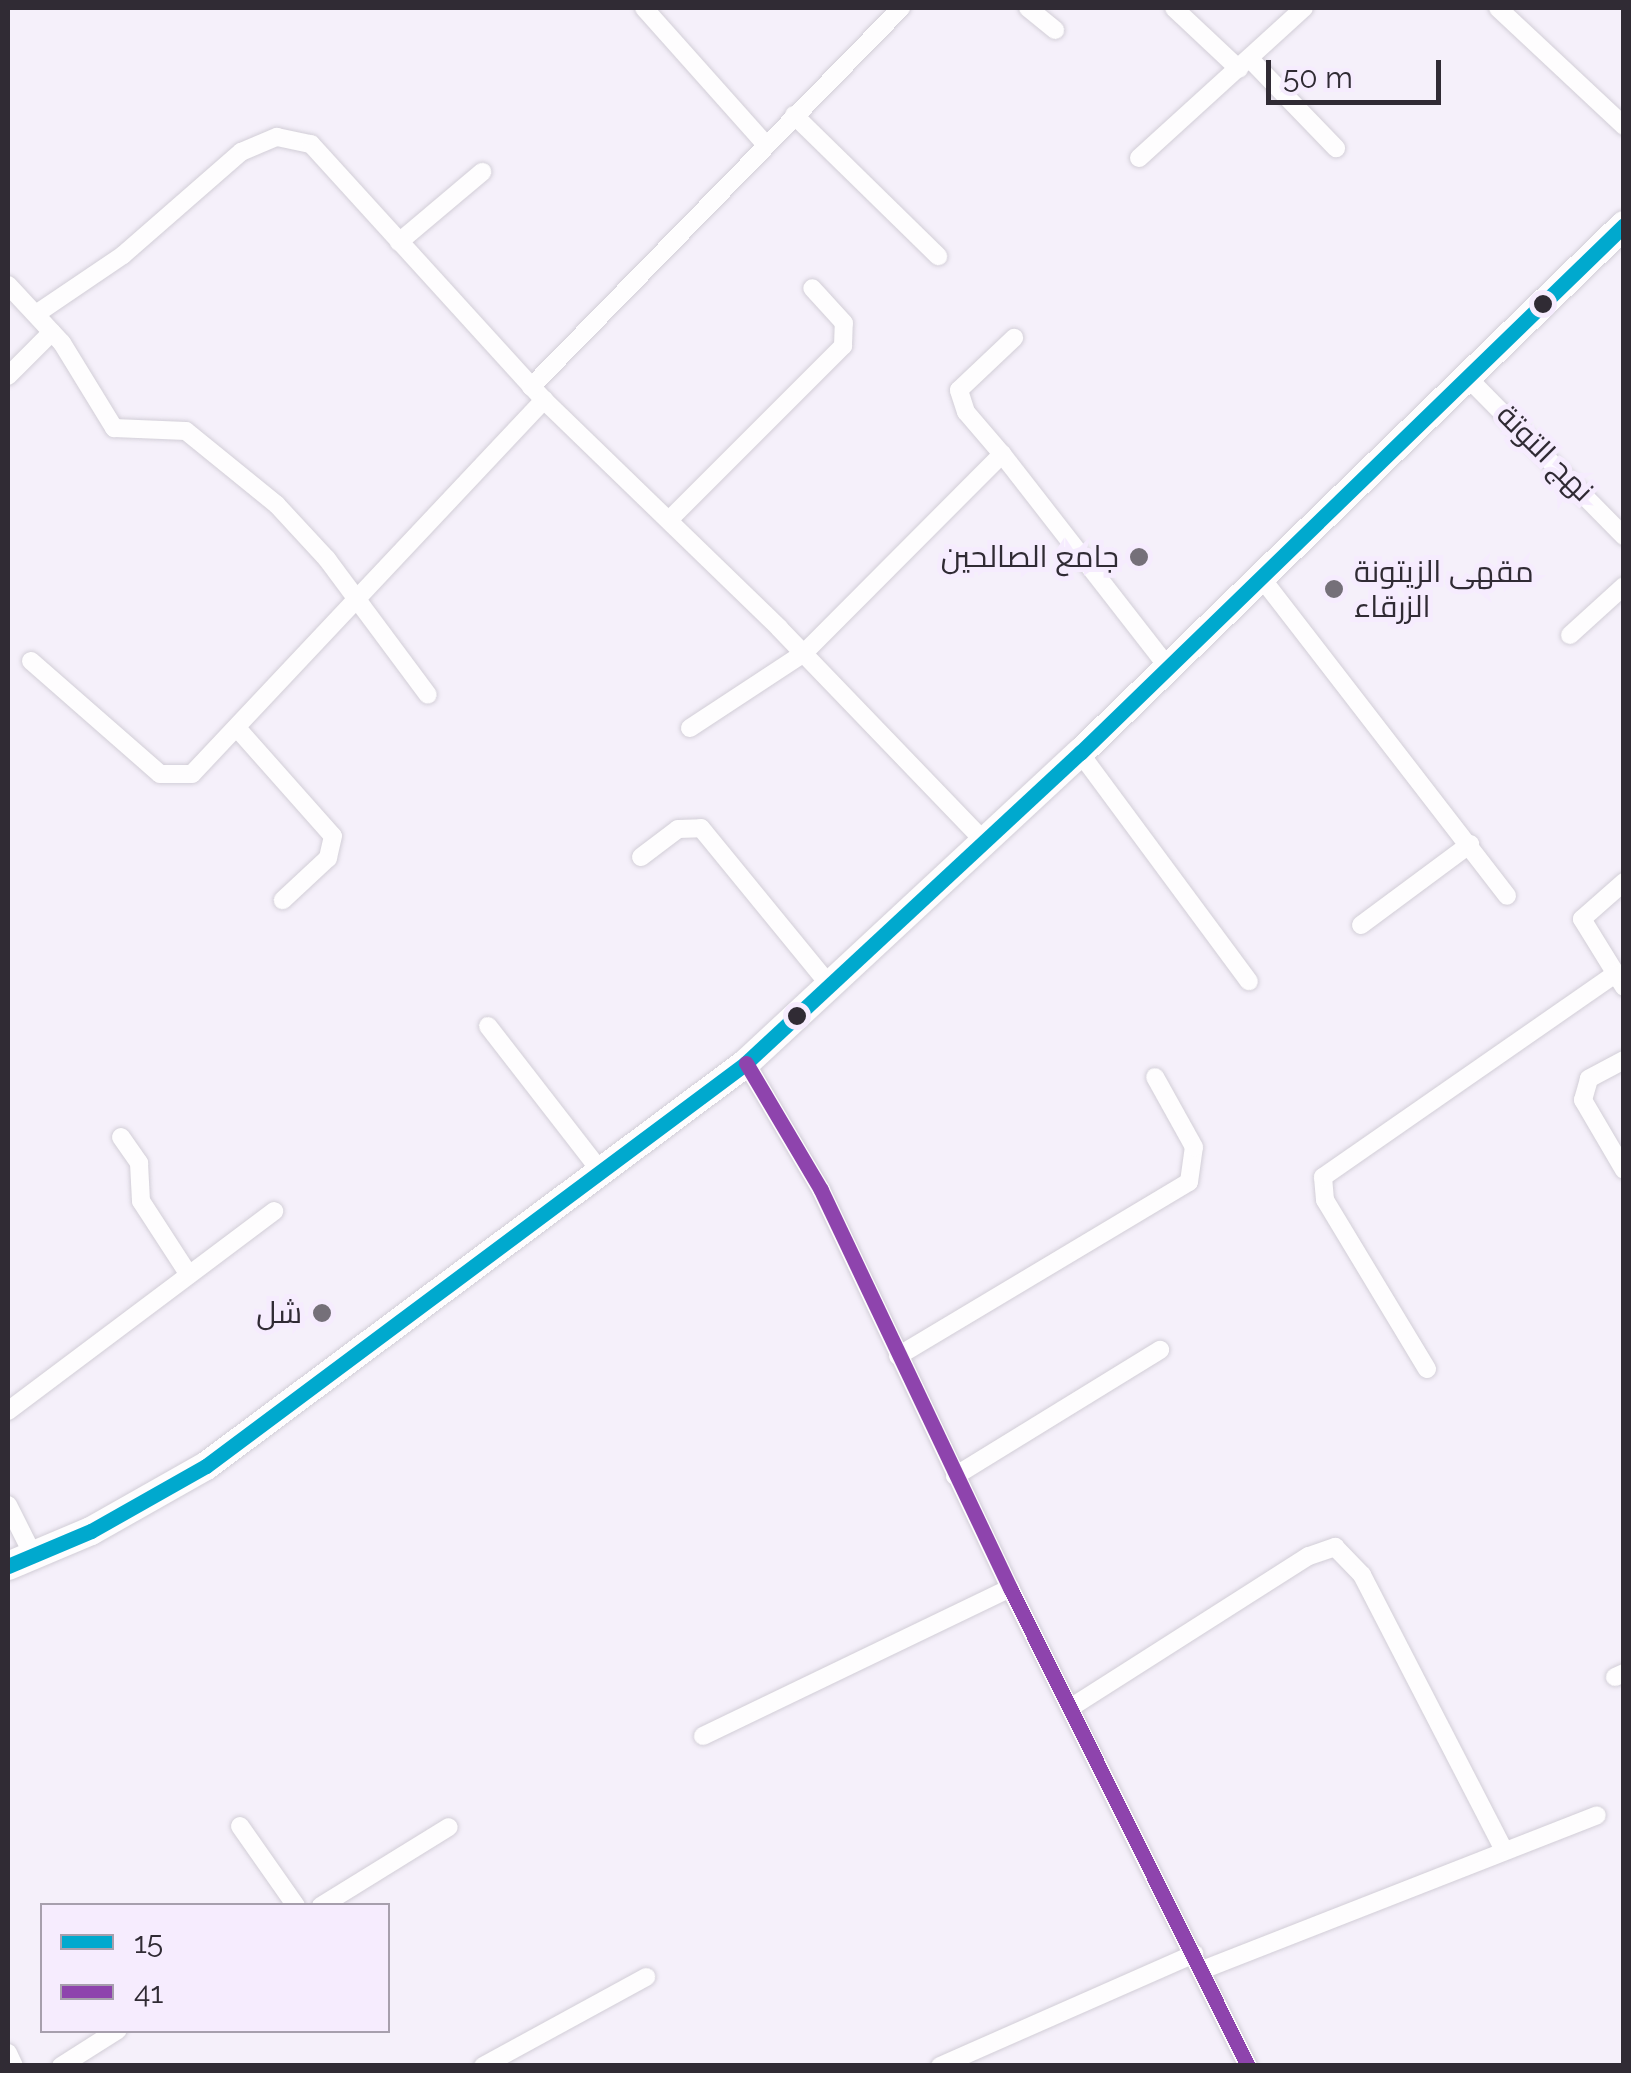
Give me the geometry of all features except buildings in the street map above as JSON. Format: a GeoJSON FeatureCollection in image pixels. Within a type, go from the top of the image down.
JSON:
{"type":"FeatureCollection","features":[{"type":"Feature","properties":{"kind":"main road"},"geometry":{"type":"LineString","coordinates":[[21,1561],[206,1466],[603,1174],[746,1063],[832,988],[1080,754],[1464,374],[1624,225]]}},
{"type":"Feature","properties":{"kind":"street"},"geometry":{"type":"LineString","coordinates":[[644,8],[766,145]]}},
{"type":"Feature","properties":{"kind":"street"},"geometry":{"type":"LineString","coordinates":[[31,660],[170,778],[192,774],[766,145],[901,8]]}},
{"type":"Feature","properties":{"kind":"street"},"geometry":{"type":"LineString","coordinates":[[1028,8],[1055,30]]}},
{"type":"Feature","properties":{"kind":"street"},"geometry":{"type":"LineString","coordinates":[[1174,8],[1244,64],[1336,148]]}},
{"type":"Feature","properties":{"kind":"street"},"geometry":{"type":"LineString","coordinates":[[1139,158],[1304,8]]}},
{"type":"Feature","properties":{"kind":"street"},"geometry":{"type":"LineString","coordinates":[[1498,8],[1624,126]]}},
{"type":"Feature","properties":{"kind":"street"},"geometry":{"type":"LineString","coordinates":[[794,115],[938,256]]}},
{"type":"Feature","properties":{"kind":"street"},"geometry":{"type":"LineString","coordinates":[[36,314],[123,255],[240,152],[277,137],[311,144],[537,394],[670,519],[986,843]]}},
{"type":"Feature","properties":{"kind":"street"},"geometry":{"type":"LineString","coordinates":[[400,242],[482,172]]}},
{"type":"Feature","properties":{"kind":"street"},"geometry":{"type":"LineString","coordinates":[[8,285],[52,332],[114,428],[126,433],[177,429],[208,444],[304,533],[428,695]]}},
{"type":"Feature","properties":{"kind":"street"},"geometry":{"type":"LineString","coordinates":[[670,519],[842,346],[844,323],[812,288]]}},
{"type":"Feature","properties":{"kind":"street"},"geometry":{"type":"LineString","coordinates":[[8,376],[52,332]]}},
{"type":"Feature","properties":{"kind":"street"},"geometry":{"type":"LineString","coordinates":[[1014,338],[959,390],[966,412],[1167,666]]}},
{"type":"Feature","properties":{"kind":"street","name":"نهج التوتة"},"geometry":{"type":"LineString","coordinates":[[1464,374],[1585,489],[1624,536]]}},
{"type":"Feature","properties":{"kind":"street"},"geometry":{"type":"LineString","coordinates":[[690,728],[804,653],[1002,454]]}},
{"type":"Feature","properties":{"kind":"street"},"geometry":{"type":"LineString","coordinates":[[1260,576],[1507,896]]}},
{"type":"Feature","properties":{"kind":"street"},"geometry":{"type":"LineString","coordinates":[[1570,635],[1624,586]]}},
{"type":"Feature","properties":{"kind":"street"},"geometry":{"type":"LineString","coordinates":[[237,728],[333,836],[328,858],[283,900]]}},
{"type":"Feature","properties":{"kind":"street"},"geometry":{"type":"LineString","coordinates":[[1080,754],[1249,981]]}},
{"type":"Feature","properties":{"kind":"street"},"geometry":{"type":"LineString","coordinates":[[641,857],[678,830],[701,828],[832,988]]}},
{"type":"Feature","properties":{"kind":"street"},"geometry":{"type":"LineString","coordinates":[[1361,924],[1470,844]]}},
{"type":"Feature","properties":{"kind":"street"},"geometry":{"type":"LineString","coordinates":[[1427,1369],[1325,1200],[1323,1177],[1619,981],[1582,919],[1624,882]]}},
{"type":"Feature","properties":{"kind":"street"},"geometry":{"type":"LineString","coordinates":[[488,1026],[603,1174]]}},
{"type":"Feature","properties":{"kind":"street"},"geometry":{"type":"LineString","coordinates":[[1624,1060],[1589,1079],[1583,1094],[1624,1170]]}},
{"type":"Feature","properties":{"kind":"street"},"geometry":{"type":"LineString","coordinates":[[746,1063],[821,1190],[1010,1588],[1248,2066]]}},
{"type":"Feature","properties":{"kind":"street"},"geometry":{"type":"LineString","coordinates":[[898,1356],[1189,1182],[1194,1147],[1155,1076]]}},
{"type":"Feature","properties":{"kind":"street"},"geometry":{"type":"LineString","coordinates":[[121,1137],[140,1164],[144,1208],[188,1276]]}},
{"type":"Feature","properties":{"kind":"street"},"geometry":{"type":"LineString","coordinates":[[8,1411],[274,1211]]}},
{"type":"Feature","properties":{"kind":"street"},"geometry":{"type":"LineString","coordinates":[[956,1476],[1160,1350]]}},
{"type":"Feature","properties":{"kind":"street"},"geometry":{"type":"LineString","coordinates":[[8,1505],[21,1561]]}},
{"type":"Feature","properties":{"kind":"street"},"geometry":{"type":"LineString","coordinates":[[1070,1708],[1309,1556],[1335,1547],[1362,1575],[1504,1850]]}},
{"type":"Feature","properties":{"kind":"street"},"geometry":{"type":"LineString","coordinates":[[703,1736],[1010,1588]]}},
{"type":"Feature","properties":{"kind":"street"},"geometry":{"type":"LineString","coordinates":[[940,2066],[1198,1962],[1597,1816]]}},
{"type":"Feature","properties":{"kind":"street"},"geometry":{"type":"LineString","coordinates":[[240,1826],[294,1903]]}},
{"type":"Feature","properties":{"kind":"street"},"geometry":{"type":"LineString","coordinates":[[326,1903],[449,1827]]}},
{"type":"Feature","properties":{"kind":"street"},"geometry":{"type":"LineString","coordinates":[[483,2066],[646,1977]]}},
{"type":"Feature","properties":{"kind":"street"},"geometry":{"type":"LineString","coordinates":[[60,2066],[113,2033]]}},
{"type":"Feature","properties":{"kind":"street"},"geometry":{"type":"LineString","coordinates":[[8,2053],[14,2066]]}},
{"type":"Feature","properties":{"kind":"transit line","name":"15"},"geometry":{"type":"LineString","coordinates":[[8,1566],[91,1531],[206,1466],[746,1063],[1080,753],[1624,225]]}},
{"type":"Feature","properties":{"kind":"transit line","name":"41"},"geometry":{"type":"LineString","coordinates":[[746,1063],[821,1190],[1010,1588],[1248,2066]]}},
{"type":"Feature","properties":{"kind":"place","name":"جامع الصالحين"},"geometry":{"type":"Point","coordinates":[1139,557]}},
{"type":"Feature","properties":{"kind":"place","name":"مقهى الزيتونة الزرقاء"},"geometry":{"type":"Point","coordinates":[1334,589]}},
{"type":"Feature","properties":{"kind":"place","name":"شل"},"geometry":{"type":"Point","coordinates":[322,1313]}}]}
